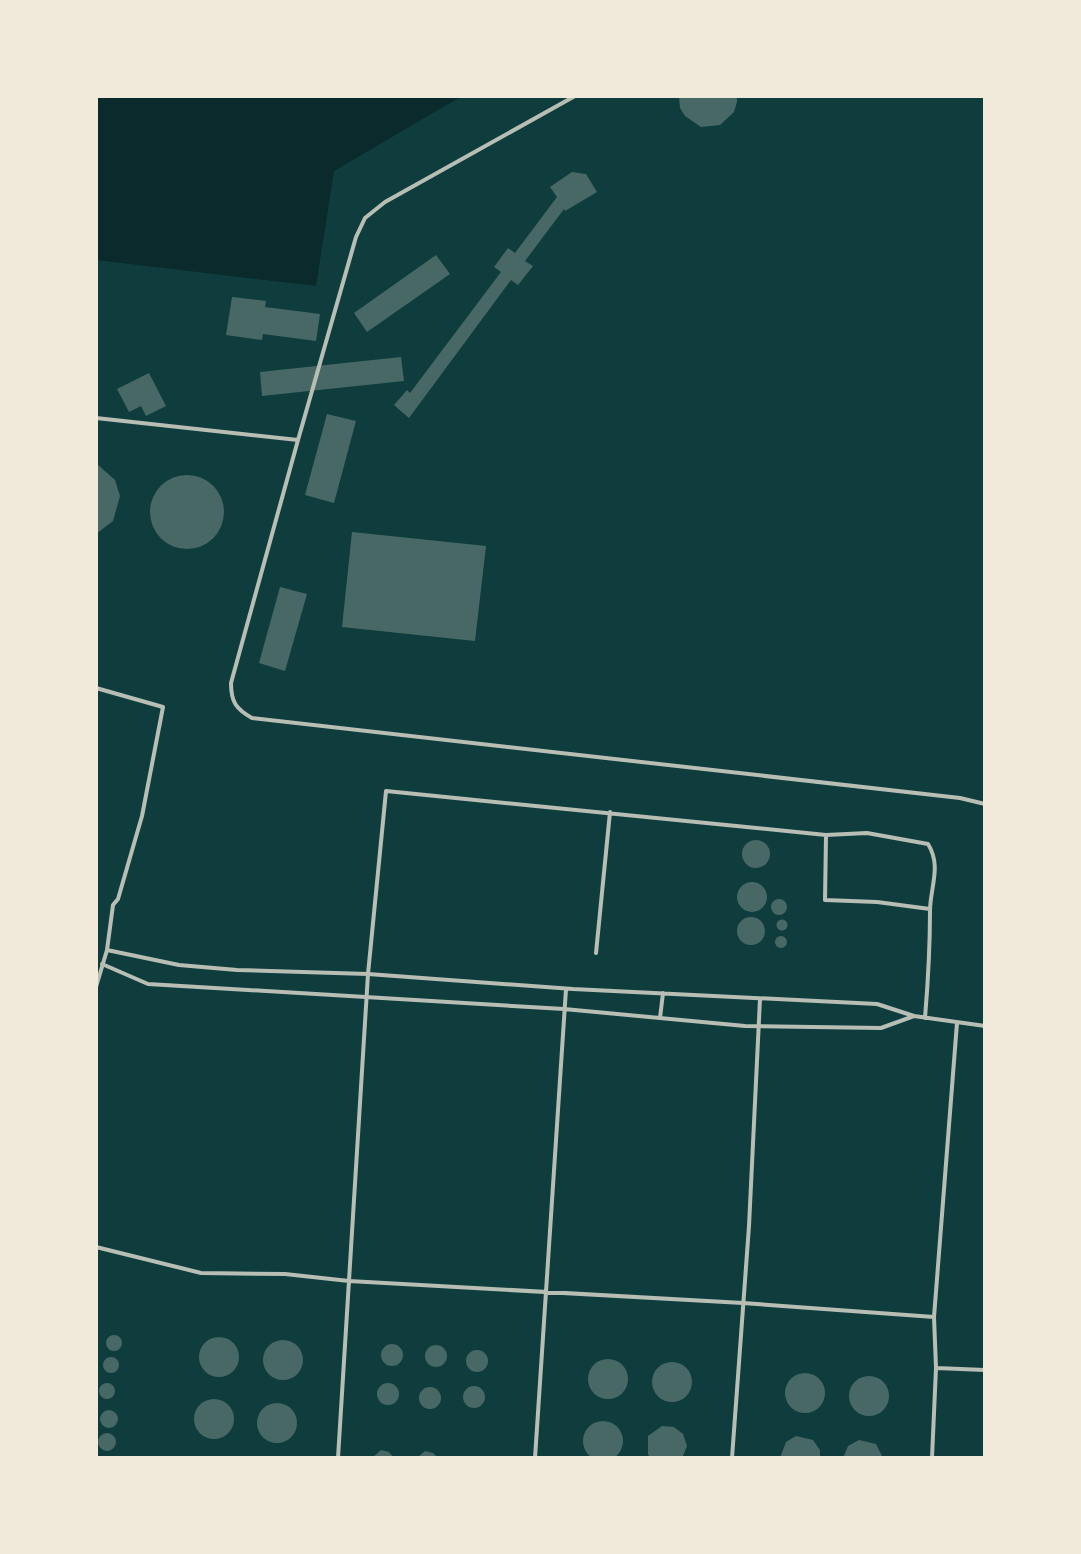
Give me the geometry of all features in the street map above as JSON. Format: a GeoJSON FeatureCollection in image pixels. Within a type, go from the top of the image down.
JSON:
{"type":"FeatureCollection","features":[{"type":"Feature","properties":{"kind":"lane"},"geometry":{"type":"LineString","coordinates":[[575,96],[385,202],[365,218],[356,237],[298,440],[231,683],[231,700],[240,711],[252,718],[960,798],[985,804]]}},
{"type":"Feature","properties":{"kind":"lane"},"geometry":{"type":"LineString","coordinates":[[96,418],[298,440]]}},
{"type":"Feature","properties":{"kind":"lane"},"geometry":{"type":"LineString","coordinates":[[96,688],[163,707],[142,816],[118,899],[113,905],[107,950],[96,987]]}},
{"type":"Feature","properties":{"kind":"lane"},"geometry":{"type":"LineString","coordinates":[[338,1458],[366,999],[386,791],[826,835],[867,833],[928,844],[935,866],[935,886],[930,909],[925,1018]]}},
{"type":"Feature","properties":{"kind":"lane"},"geometry":{"type":"LineString","coordinates":[[596,953],[610,812]]}},
{"type":"Feature","properties":{"kind":"lane"},"geometry":{"type":"LineString","coordinates":[[826,835],[825,900],[877,902],[930,909]]}},
{"type":"Feature","properties":{"kind":"lane"},"geometry":{"type":"LineString","coordinates":[[107,950],[179,965],[877,1004],[914,1016],[985,1026]]}},
{"type":"Feature","properties":{"kind":"lane"},"geometry":{"type":"LineString","coordinates":[[102,964],[148,984],[564,1009],[759,1026],[881,1028],[914,1016]]}},
{"type":"Feature","properties":{"kind":"lane"},"geometry":{"type":"LineString","coordinates":[[535,1458],[566,989]]}},
{"type":"Feature","properties":{"kind":"lane"},"geometry":{"type":"LineString","coordinates":[[660,1018],[663,993]]}},
{"type":"Feature","properties":{"kind":"lane"},"geometry":{"type":"LineString","coordinates":[[732,1458],[760,999]]}},
{"type":"Feature","properties":{"kind":"lane"},"geometry":{"type":"LineString","coordinates":[[932,1458],[936,1368],[934,1317],[957,1023]]}},
{"type":"Feature","properties":{"kind":"lane"},"geometry":{"type":"LineString","coordinates":[[96,1247],[201,1273],[285,1274],[349,1281],[934,1317]]}},
{"type":"Feature","properties":{"kind":"lane"},"geometry":{"type":"LineString","coordinates":[[936,1368],[985,1370]]}},
{"type":"Feature","properties":{"kind":"water"},"geometry":{"type":"Polygon","coordinates":[[[96,96],[462,96],[334,171],[316,286],[96,260],[96,96]]]}},
{"type":"Feature","properties":{"kind":"building"},"geometry":{"type":"Polygon","coordinates":[[[679,96],[737,96],[737,102],[734,112],[720,125],[701,127],[685,116],[680,108],[679,96]]]}},
{"type":"Feature","properties":{"kind":"building"},"geometry":{"type":"Polygon","coordinates":[[[572,172],[586,174],[597,192],[564,209],[525,261],[533,266],[518,285],[511,280],[409,418],[394,405],[407,390],[410,393],[501,272],[494,267],[508,248],[515,253],[557,197],[550,187],[572,172]]]}},
{"type":"Feature","properties":{"kind":"building"},"geometry":{"type":"Polygon","coordinates":[[[436,255],[450,274],[367,332],[354,313],[436,255]]]}},
{"type":"Feature","properties":{"kind":"building"},"geometry":{"type":"Polygon","coordinates":[[[232,297],[266,301],[265,307],[320,314],[316,341],[263,334],[262,340],[226,335],[232,297]]]}},
{"type":"Feature","properties":{"kind":"building"},"geometry":{"type":"Polygon","coordinates":[[[401,357],[404,381],[262,396],[260,372],[401,357]]]}},
{"type":"Feature","properties":{"kind":"building"},"geometry":{"type":"Polygon","coordinates":[[[149,373],[166,406],[146,416],[141,406],[129,412],[117,389],[149,373]]]}},
{"type":"Feature","properties":{"kind":"building"},"geometry":{"type":"Polygon","coordinates":[[[327,414],[356,421],[334,503],[305,495],[327,414]]]}},
{"type":"Feature","properties":{"kind":"building"},"geometry":{"type":"Polygon","coordinates":[[[96,463],[115,480],[120,496],[113,521],[96,534],[96,463]]]}},
{"type":"Feature","properties":{"kind":"building"},"geometry":{"type":"Polygon","coordinates":[[[187,475],[208,481],[218,491],[224,512],[218,533],[208,543],[187,549],[166,543],[156,533],[150,512],[156,491],[166,481],[187,475]]]}},
{"type":"Feature","properties":{"kind":"building"},"geometry":{"type":"Polygon","coordinates":[[[352,532],[486,546],[475,641],[342,627],[352,532]]]}},
{"type":"Feature","properties":{"kind":"building"},"geometry":{"type":"Polygon","coordinates":[[[280,587],[307,594],[285,671],[259,663],[280,587]]]}},
{"type":"Feature","properties":{"kind":"building"},"geometry":{"type":"Polygon","coordinates":[[[756,840],[766,844],[770,854],[766,864],[756,868],[746,864],[742,854],[746,844],[756,840]]]}},
{"type":"Feature","properties":{"kind":"building"},"geometry":{"type":"Polygon","coordinates":[[[752,882],[758,883],[766,891],[766,903],[758,911],[752,912],[746,911],[738,903],[737,897],[738,891],[746,883],[752,882]]]}},
{"type":"Feature","properties":{"kind":"building"},"geometry":{"type":"Polygon","coordinates":[[[776,899],[782,899],[787,907],[785,913],[776,915],[771,910],[771,904],[776,899]]]}},
{"type":"Feature","properties":{"kind":"building"},"geometry":{"type":"Polygon","coordinates":[[[751,917],[761,921],[765,931],[761,941],[751,945],[741,941],[737,931],[741,921],[751,917]]]}},
{"type":"Feature","properties":{"kind":"building"},"geometry":{"type":"Polygon","coordinates":[[[782,919],[788,925],[782,931],[776,925],[782,919]]]}},
{"type":"Feature","properties":{"kind":"building"},"geometry":{"type":"Polygon","coordinates":[[[781,936],[787,942],[781,948],[775,942],[781,936]]]}},
{"type":"Feature","properties":{"kind":"building"},"geometry":{"type":"Polygon","coordinates":[[[114,1335],[120,1337],[120,1349],[114,1351],[108,1349],[106,1343],[108,1337],[114,1335]]]}},
{"type":"Feature","properties":{"kind":"building"},"geometry":{"type":"Polygon","coordinates":[[[219,1337],[233,1343],[239,1357],[233,1371],[219,1377],[205,1371],[199,1357],[205,1343],[219,1337]]]}},
{"type":"Feature","properties":{"kind":"building"},"geometry":{"type":"Polygon","coordinates":[[[283,1340],[297,1346],[303,1360],[297,1374],[283,1380],[269,1374],[263,1360],[269,1346],[283,1340]]]}},
{"type":"Feature","properties":{"kind":"building"},"geometry":{"type":"Polygon","coordinates":[[[392,1344],[400,1347],[403,1355],[400,1363],[392,1366],[384,1363],[381,1355],[384,1347],[392,1344]]]}},
{"type":"Feature","properties":{"kind":"building"},"geometry":{"type":"Polygon","coordinates":[[[436,1345],[444,1348],[447,1356],[444,1364],[436,1367],[428,1364],[425,1356],[428,1348],[436,1345]]]}},
{"type":"Feature","properties":{"kind":"building"},"geometry":{"type":"Polygon","coordinates":[[[477,1350],[485,1353],[488,1361],[485,1369],[477,1372],[469,1369],[466,1361],[469,1353],[477,1350]]]}},
{"type":"Feature","properties":{"kind":"building"},"geometry":{"type":"Polygon","coordinates":[[[111,1357],[117,1359],[117,1371],[111,1373],[105,1371],[103,1365],[105,1359],[111,1357]]]}},
{"type":"Feature","properties":{"kind":"building"},"geometry":{"type":"Polygon","coordinates":[[[608,1359],[622,1365],[628,1379],[622,1393],[608,1399],[594,1393],[588,1379],[594,1365],[608,1359]]]}},
{"type":"Feature","properties":{"kind":"building"},"geometry":{"type":"Polygon","coordinates":[[[672,1362],[686,1368],[692,1382],[686,1396],[672,1402],[658,1396],[652,1382],[658,1368],[672,1362]]]}},
{"type":"Feature","properties":{"kind":"building"},"geometry":{"type":"Polygon","coordinates":[[[805,1373],[819,1379],[825,1393],[819,1407],[805,1413],[791,1407],[785,1393],[791,1379],[805,1373]]]}},
{"type":"Feature","properties":{"kind":"building"},"geometry":{"type":"Polygon","coordinates":[[[869,1376],[883,1382],[889,1396],[883,1410],[869,1416],[855,1410],[849,1396],[855,1382],[869,1376]]]}},
{"type":"Feature","properties":{"kind":"building"},"geometry":{"type":"Polygon","coordinates":[[[107,1383],[113,1385],[113,1397],[107,1399],[101,1397],[99,1391],[101,1385],[107,1383]]]}},
{"type":"Feature","properties":{"kind":"building"},"geometry":{"type":"Polygon","coordinates":[[[388,1383],[396,1386],[399,1394],[396,1402],[388,1405],[380,1402],[377,1394],[380,1386],[388,1383]]]}},
{"type":"Feature","properties":{"kind":"building"},"geometry":{"type":"Polygon","coordinates":[[[474,1386],[482,1389],[485,1397],[482,1405],[474,1408],[466,1405],[463,1397],[466,1389],[474,1386]]]}},
{"type":"Feature","properties":{"kind":"building"},"geometry":{"type":"Polygon","coordinates":[[[430,1387],[438,1390],[441,1398],[438,1406],[430,1409],[422,1406],[419,1398],[422,1390],[430,1387]]]}},
{"type":"Feature","properties":{"kind":"building"},"geometry":{"type":"Polygon","coordinates":[[[214,1399],[228,1405],[234,1419],[228,1433],[214,1439],[200,1433],[194,1419],[200,1405],[214,1399]]]}},
{"type":"Feature","properties":{"kind":"building"},"geometry":{"type":"Polygon","coordinates":[[[277,1403],[291,1409],[297,1423],[291,1437],[277,1443],[263,1437],[257,1423],[263,1409],[277,1403]]]}},
{"type":"Feature","properties":{"kind":"building"},"geometry":{"type":"Polygon","coordinates":[[[109,1410],[118,1419],[109,1428],[100,1419],[109,1410]]]}},
{"type":"Feature","properties":{"kind":"building"},"geometry":{"type":"Polygon","coordinates":[[[603,1421],[617,1427],[623,1441],[617,1455],[603,1461],[589,1455],[583,1441],[589,1427],[603,1421]]]}},
{"type":"Feature","properties":{"kind":"building"},"geometry":{"type":"Polygon","coordinates":[[[662,1426],[674,1427],[683,1434],[687,1446],[682,1458],[650,1458],[648,1436],[662,1426]]]}},
{"type":"Feature","properties":{"kind":"building"},"geometry":{"type":"Polygon","coordinates":[[[107,1433],[116,1442],[107,1451],[98,1442],[107,1433]]]}},
{"type":"Feature","properties":{"kind":"building"},"geometry":{"type":"Polygon","coordinates":[[[796,1436],[813,1440],[820,1450],[820,1458],[780,1458],[786,1442],[796,1436]]]}},
{"type":"Feature","properties":{"kind":"building"},"geometry":{"type":"Polygon","coordinates":[[[859,1440],[876,1444],[883,1458],[843,1458],[848,1446],[859,1440]]]}},
{"type":"Feature","properties":{"kind":"building"},"geometry":{"type":"Polygon","coordinates":[[[381,1450],[389,1452],[394,1458],[372,1458],[381,1450]]]}},
{"type":"Feature","properties":{"kind":"building"},"geometry":{"type":"Polygon","coordinates":[[[425,1451],[433,1453],[438,1458],[417,1458],[425,1451]]]}}]}
